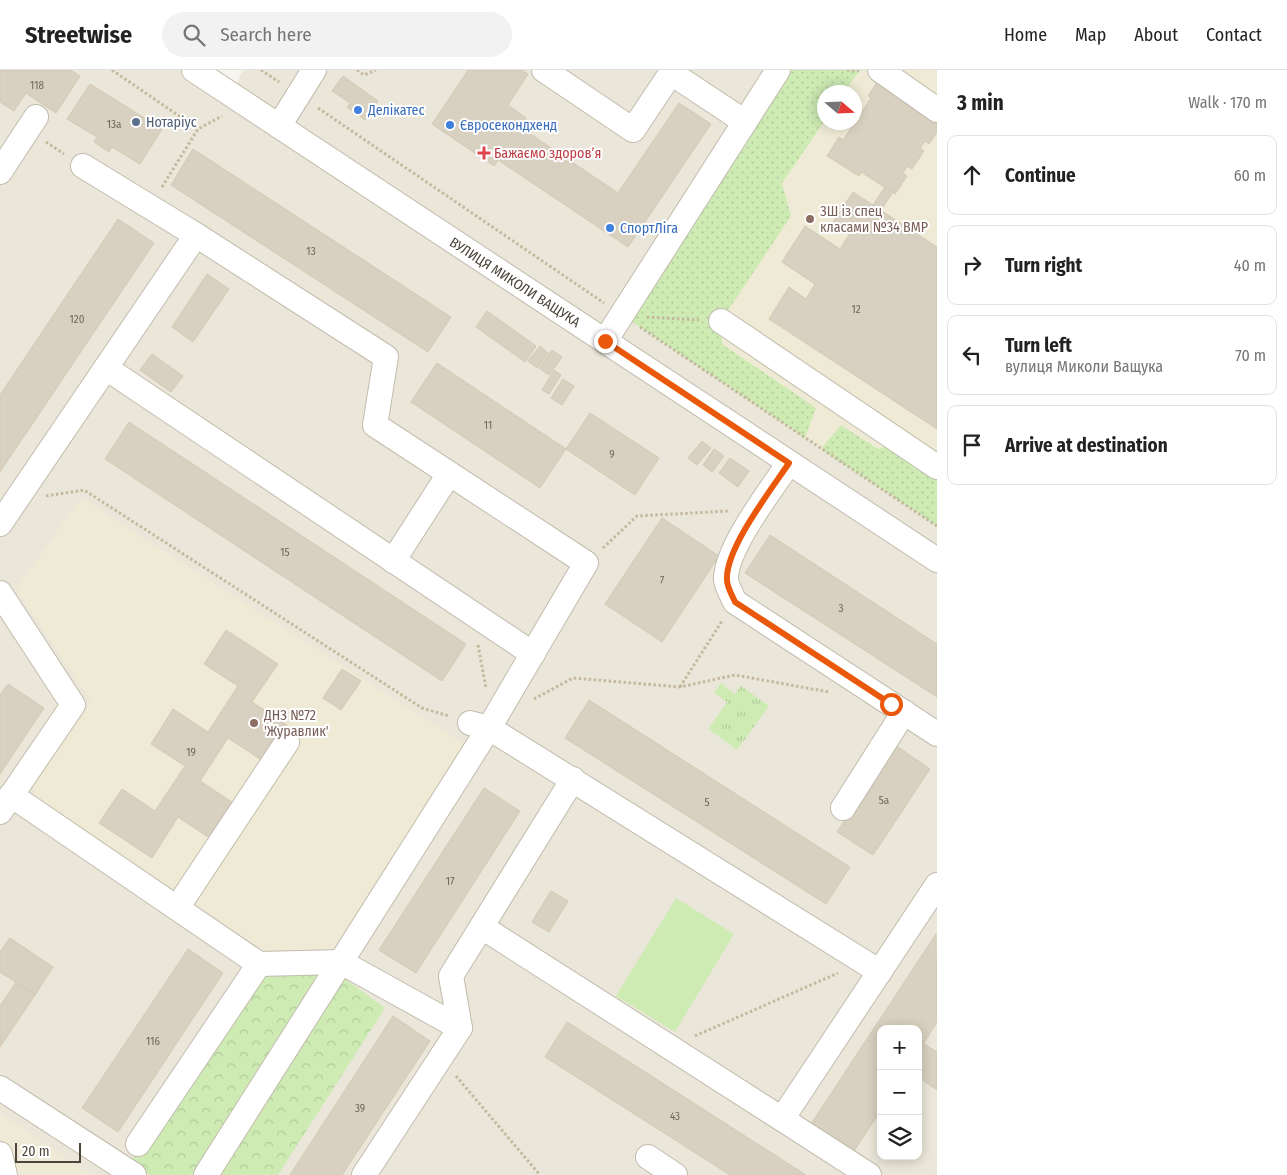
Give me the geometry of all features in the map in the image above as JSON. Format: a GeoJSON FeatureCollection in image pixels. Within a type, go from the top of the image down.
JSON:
{"type":"FeatureCollection","features":[{"type":"Feature","properties":{"kind":"street","name":"ВУЛИЦЯ МИКОЛИ ВАЩУКА"},"geometry":{"type":"LineString","coordinates":[[194,70],[937,560]]}},
{"type":"Feature","properties":{"kind":"street"},"geometry":{"type":"LineString","coordinates":[[279,126],[314,70]]}},
{"type":"Feature","properties":{"kind":"street"},"geometry":{"type":"LineString","coordinates":[[544,70],[633,130],[672,73],[745,122]]}},
{"type":"Feature","properties":{"kind":"street"},"geometry":{"type":"LineString","coordinates":[[605,341],[778,70]]}},
{"type":"Feature","properties":{"kind":"street"},"geometry":{"type":"LineString","coordinates":[[880,70],[937,110]]}},
{"type":"Feature","properties":{"kind":"street"},"geometry":{"type":"LineString","coordinates":[[0,172],[31,124]]}},
{"type":"Feature","properties":{"kind":"street"},"geometry":{"type":"LineString","coordinates":[[83,166],[196,235],[386,357],[375,425],[586,563],[533,654],[484,724],[341,962],[206,1175]]}},
{"type":"Feature","properties":{"kind":"street"},"geometry":{"type":"LineString","coordinates":[[0,524],[196,235]]}},
{"type":"Feature","properties":{"kind":"street"},"geometry":{"type":"LineString","coordinates":[[722,321],[937,467]]}},
{"type":"Feature","properties":{"kind":"street"},"geometry":{"type":"LineString","coordinates":[[106,368],[533,654]]}},
{"type":"Feature","properties":{"kind":"street"},"geometry":{"type":"LineString","coordinates":[[789,463],[757,509],[728,563],[726,582],[735,602],[937,734]]}},
{"type":"Feature","properties":{"kind":"street"},"geometry":{"type":"LineString","coordinates":[[393,560],[449,474]]}},
{"type":"Feature","properties":{"kind":"street"},"geometry":{"type":"LineString","coordinates":[[0,593],[73,705],[6,803],[177,908],[259,964],[341,962],[460,1028]]}},
{"type":"Feature","properties":{"kind":"street"},"geometry":{"type":"LineString","coordinates":[[843,808],[904,712]]}},
{"type":"Feature","properties":{"kind":"street"},"geometry":{"type":"LineString","coordinates":[[484,724],[872,967]]}},
{"type":"Feature","properties":{"kind":"street"},"geometry":{"type":"LineString","coordinates":[[177,908],[287,742]]}},
{"type":"Feature","properties":{"kind":"street"},"geometry":{"type":"LineString","coordinates":[[364,1175],[460,1028],[451,976],[573,779]]}},
{"type":"Feature","properties":{"kind":"street"},"geometry":{"type":"LineString","coordinates":[[782,1119],[872,967],[937,884]]}},
{"type":"Feature","properties":{"kind":"street"},"geometry":{"type":"LineString","coordinates":[[482,927],[869,1175]]}},
{"type":"Feature","properties":{"kind":"street"},"geometry":{"type":"LineString","coordinates":[[138,1144],[259,964]]}},
{"type":"Feature","properties":{"kind":"street"},"geometry":{"type":"LineString","coordinates":[[0,1088],[134,1175]]}},
{"type":"Feature","properties":{"kind":"street"},"geometry":{"type":"LineString","coordinates":[[0,1154],[5,1175]]}},
{"type":"Feature","properties":{"kind":"street"},"geometry":{"type":"LineString","coordinates":[[648,1157],[675,1175]]}},
{"type":"Feature","properties":{"kind":"path"},"geometry":{"type":"LineString","coordinates":[[112,70],[198,129]]}},
{"type":"Feature","properties":{"kind":"path"},"geometry":{"type":"LineString","coordinates":[[261,70],[937,526]]}},
{"type":"Feature","properties":{"kind":"path"},"geometry":{"type":"LineString","coordinates":[[357,70],[364,75],[376,70]]}},
{"type":"Feature","properties":{"kind":"path"},"geometry":{"type":"LineString","coordinates":[[150,207],[198,129],[222,116]]}},
{"type":"Feature","properties":{"kind":"path"},"geometry":{"type":"LineString","coordinates":[[31,124],[83,166]]}},
{"type":"Feature","properties":{"kind":"path"},"geometry":{"type":"LineString","coordinates":[[622,315],[722,321]]}},
{"type":"Feature","properties":{"kind":"path"},"geometry":{"type":"LineString","coordinates":[[16,501],[84,490],[422,708],[484,724],[471,612]]}},
{"type":"Feature","properties":{"kind":"path"},"geometry":{"type":"LineString","coordinates":[[586,563],[638,516],[757,509]]}},
{"type":"Feature","properties":{"kind":"path"},"geometry":{"type":"LineString","coordinates":[[680,687],[735,602]]}},
{"type":"Feature","properties":{"kind":"path"},"geometry":{"type":"LineString","coordinates":[[533,700],[573,678],[680,687],[736,674],[833,693]]}},
{"type":"Feature","properties":{"kind":"path"},"geometry":{"type":"LineString","coordinates":[[670,1047],[872,967]]}},
{"type":"Feature","properties":{"kind":"path"},"geometry":{"type":"LineString","coordinates":[[441,1058],[540,1175]]}},
{"type":"Feature","properties":{"kind":"shaded area"},"geometry":{"type":"Polygon","coordinates":[[[0,70],[194,70],[235,97],[240,75],[244,70],[937,70],[937,1175],[0,1175],[0,70]]]}},
{"type":"Feature","properties":{"kind":"shaded area","name":"ЗШ із спец класами №34 ВМР"},"geometry":{"type":"Polygon","coordinates":[[[779,70],[937,70],[937,526],[622,315],[779,70]]]}},
{"type":"Feature","properties":{"kind":"shaded area","name":"ДНЗ №72 'Журавлик'"},"geometry":{"type":"Polygon","coordinates":[[[81,498],[466,745],[335,949],[267,952],[35,797],[34,784],[91,702],[16,589],[81,498]]]}},
{"type":"Feature","properties":{"kind":"shaded area"},"geometry":{"type":"Polygon","coordinates":[[[0,1113],[92,1175],[0,1175],[0,1113]]]}},
{"type":"Feature","properties":{"kind":"green space"},"geometry":{"type":"Polygon","coordinates":[[[778,70],[860,70],[849,85],[817,85],[818,130],[782,183],[791,216],[721,321],[722,344],[816,408],[805,438],[622,315],[778,70]]]}},
{"type":"Feature","properties":{"kind":"green space"},"geometry":{"type":"Polygon","coordinates":[[[841,425],[878,449],[899,442],[937,467],[937,526],[821,449],[841,425]]]}},
{"type":"Feature","properties":{"kind":"green space"},"geometry":{"type":"Polygon","coordinates":[[[721,683],[735,694],[741,686],[769,706],[737,750],[708,729],[727,702],[714,693],[721,683]]]}},
{"type":"Feature","properties":{"kind":"green space"},"geometry":{"type":"Polygon","coordinates":[[[676,898],[734,934],[675,1032],[616,996],[676,898]]]}},
{"type":"Feature","properties":{"kind":"green space"},"geometry":{"type":"Polygon","coordinates":[[[322,962],[385,1008],[278,1175],[150,1175],[128,1162],[144,1150],[263,974],[322,962]]]}},
{"type":"Feature","properties":{"kind":"building"},"geometry":{"type":"Polygon","coordinates":[[[0,70],[70,70],[80,76],[56,113],[26,93],[14,111],[0,102],[0,70]]]}},
{"type":"Feature","properties":{"kind":"building"},"geometry":{"type":"Polygon","coordinates":[[[468,70],[522,70],[528,74],[508,105],[526,118],[520,127],[618,193],[679,103],[711,124],[628,247],[498,160],[494,166],[432,124],[468,70]]]}},
{"type":"Feature","properties":{"kind":"building"},"geometry":{"type":"Polygon","coordinates":[[[343,76],[378,101],[365,120],[347,107],[350,103],[332,91],[343,76]]]}},
{"type":"Feature","properties":{"kind":"building"},"geometry":{"type":"Polygon","coordinates":[[[879,79],[907,103],[937,123],[937,132],[929,144],[925,141],[920,148],[924,151],[912,169],[907,166],[903,173],[907,176],[895,194],[861,172],[859,176],[827,156],[839,137],[843,140],[850,130],[862,130],[862,112],[871,98],[868,96],[879,79]]]}},
{"type":"Feature","properties":{"kind":"building"},"geometry":{"type":"Polygon","coordinates":[[[90,84],[162,129],[140,164],[112,147],[109,152],[94,142],[97,137],[67,119],[90,84]]]}},
{"type":"Feature","properties":{"kind":"building"},"geometry":{"type":"Polygon","coordinates":[[[193,149],[451,317],[428,352],[171,185],[193,149]]]}},
{"type":"Feature","properties":{"kind":"building"},"geometry":{"type":"Polygon","coordinates":[[[885,187],[893,192],[881,210],[873,205],[885,187]]]}},
{"type":"Feature","properties":{"kind":"building"},"geometry":{"type":"Polygon","coordinates":[[[853,192],[937,247],[937,429],[769,319],[789,287],[806,299],[815,284],[782,262],[805,226],[840,249],[850,233],[833,222],[853,192]]]}},
{"type":"Feature","properties":{"kind":"building"},"geometry":{"type":"Polygon","coordinates":[[[118,219],[154,243],[0,472],[0,395],[118,219]]]}},
{"type":"Feature","properties":{"kind":"building"},"geometry":{"type":"Polygon","coordinates":[[[207,274],[229,289],[193,342],[172,327],[207,274]]]}},
{"type":"Feature","properties":{"kind":"building"},"geometry":{"type":"Polygon","coordinates":[[[487,311],[536,346],[525,362],[476,327],[487,311]]]}},
{"type":"Feature","properties":{"kind":"building"},"geometry":{"type":"Polygon","coordinates":[[[540,346],[548,353],[537,368],[528,361],[540,346]]]}},
{"type":"Feature","properties":{"kind":"building"},"geometry":{"type":"Polygon","coordinates":[[[552,350],[562,357],[549,375],[539,368],[552,350]]]}},
{"type":"Feature","properties":{"kind":"building"},"geometry":{"type":"Polygon","coordinates":[[[152,354],[183,376],[171,392],[140,370],[152,354]]]}},
{"type":"Feature","properties":{"kind":"building"},"geometry":{"type":"Polygon","coordinates":[[[437,363],[566,449],[540,488],[411,402],[437,363]]]}},
{"type":"Feature","properties":{"kind":"building"},"geometry":{"type":"Polygon","coordinates":[[[554,370],[561,375],[549,394],[542,390],[554,370]]]}},
{"type":"Feature","properties":{"kind":"building"},"geometry":{"type":"Polygon","coordinates":[[[563,379],[574,386],[562,405],[551,398],[563,379]]]}},
{"type":"Feature","properties":{"kind":"building"},"geometry":{"type":"Polygon","coordinates":[[[590,413],[659,458],[635,495],[566,449],[590,413]]]}},
{"type":"Feature","properties":{"kind":"building"},"geometry":{"type":"Polygon","coordinates":[[[129,422],[466,644],[442,681],[105,459],[129,422]]]}},
{"type":"Feature","properties":{"kind":"building"},"geometry":{"type":"Polygon","coordinates":[[[702,441],[711,448],[697,465],[688,458],[702,441]]]}},
{"type":"Feature","properties":{"kind":"building"},"geometry":{"type":"Polygon","coordinates":[[[714,449],[724,456],[712,472],[703,465],[714,449]]]}},
{"type":"Feature","properties":{"kind":"building"},"geometry":{"type":"Polygon","coordinates":[[[730,458],[749,471],[738,487],[719,473],[730,458]]]}},
{"type":"Feature","properties":{"kind":"building"},"geometry":{"type":"Polygon","coordinates":[[[662,518],[719,556],[662,642],[605,604],[662,518]]]}},
{"type":"Feature","properties":{"kind":"building"},"geometry":{"type":"Polygon","coordinates":[[[770,535],[937,644],[937,697],[745,573],[770,535]]]}},
{"type":"Feature","properties":{"kind":"building"},"geometry":{"type":"Polygon","coordinates":[[[226,630],[278,664],[252,702],[287,725],[263,761],[228,738],[200,781],[235,804],[211,839],[178,817],[152,858],[99,823],[122,789],[155,811],[185,766],[151,744],[173,709],[208,732],[238,686],[204,664],[226,630]]]}},
{"type":"Feature","properties":{"kind":"building"},"geometry":{"type":"Polygon","coordinates":[[[342,669],[361,681],[341,710],[323,698],[342,669]]]}},
{"type":"Feature","properties":{"kind":"building"},"geometry":{"type":"Polygon","coordinates":[[[8,684],[44,708],[0,774],[0,695],[8,684]]]}},
{"type":"Feature","properties":{"kind":"building"},"geometry":{"type":"Polygon","coordinates":[[[589,700],[850,867],[826,904],[565,738],[589,700]]]}},
{"type":"Feature","properties":{"kind":"building"},"geometry":{"type":"Polygon","coordinates":[[[895,745],[930,769],[873,855],[837,832],[895,745]]]}},
{"type":"Feature","properties":{"kind":"building"},"geometry":{"type":"Polygon","coordinates":[[[484,788],[520,811],[416,973],[379,950],[484,788]]]}},
{"type":"Feature","properties":{"kind":"building"},"geometry":{"type":"Polygon","coordinates":[[[551,891],[568,901],[549,932],[532,922],[551,891]]]}},
{"type":"Feature","properties":{"kind":"building"},"geometry":{"type":"Polygon","coordinates":[[[936,934],[937,1022],[922,1046],[922,1025],[877,1025],[877,1116],[852,1154],[809,1127],[936,934]]]}},
{"type":"Feature","properties":{"kind":"building"},"geometry":{"type":"Polygon","coordinates":[[[10,938],[53,967],[35,995],[0,972],[0,952],[10,938]]]}},
{"type":"Feature","properties":{"kind":"building"},"geometry":{"type":"Polygon","coordinates":[[[188,949],[223,973],[118,1132],[82,1108],[188,949]]]}},
{"type":"Feature","properties":{"kind":"building"},"geometry":{"type":"Polygon","coordinates":[[[16,982],[35,995],[0,1047],[0,1006],[16,982]]]}},
{"type":"Feature","properties":{"kind":"building"},"geometry":{"type":"Polygon","coordinates":[[[393,1016],[430,1041],[342,1175],[290,1175],[393,1016]]]}},
{"type":"Feature","properties":{"kind":"building"},"geometry":{"type":"Polygon","coordinates":[[[567,1022],[806,1175],[730,1175],[545,1057],[567,1022]]]}},
{"type":"Feature","properties":{"kind":"building"},"geometry":{"type":"Polygon","coordinates":[[[924,1044],[937,1052],[937,1090],[922,1080],[922,1047],[924,1044]]]}},
{"type":"Feature","properties":{"kind":"place","name":"Делікатес"},"geometry":{"type":"Point","coordinates":[358,110]}},
{"type":"Feature","properties":{"kind":"place","name":"Нотаріус"},"geometry":{"type":"Point","coordinates":[136,122]}},
{"type":"Feature","properties":{"kind":"place","name":"Євросекондхенд"},"geometry":{"type":"Point","coordinates":[450,125]}},
{"type":"Feature","properties":{"kind":"place","name":"Бажаємо здоровʼя"},"geometry":{"type":"Point","coordinates":[484,153]}},
{"type":"Feature","properties":{"kind":"place","name":"ЗШ із спец класами №34 ВМР"},"geometry":{"type":"Point","coordinates":[810,219]}},
{"type":"Feature","properties":{"kind":"place","name":"СпортЛіга"},"geometry":{"type":"Point","coordinates":[610,228]}},
{"type":"Feature","properties":{"kind":"place","name":"ДНЗ №72 'Журавлик'"},"geometry":{"type":"Point","coordinates":[254,723]}},
{"type":"Feature","properties":{"kind":"route"},"geometry":{"type":"LineString","coordinates":[[605,341],[789,463],[757,509],[728,563],[726,582],[735,602],[891,704]]}}]}
